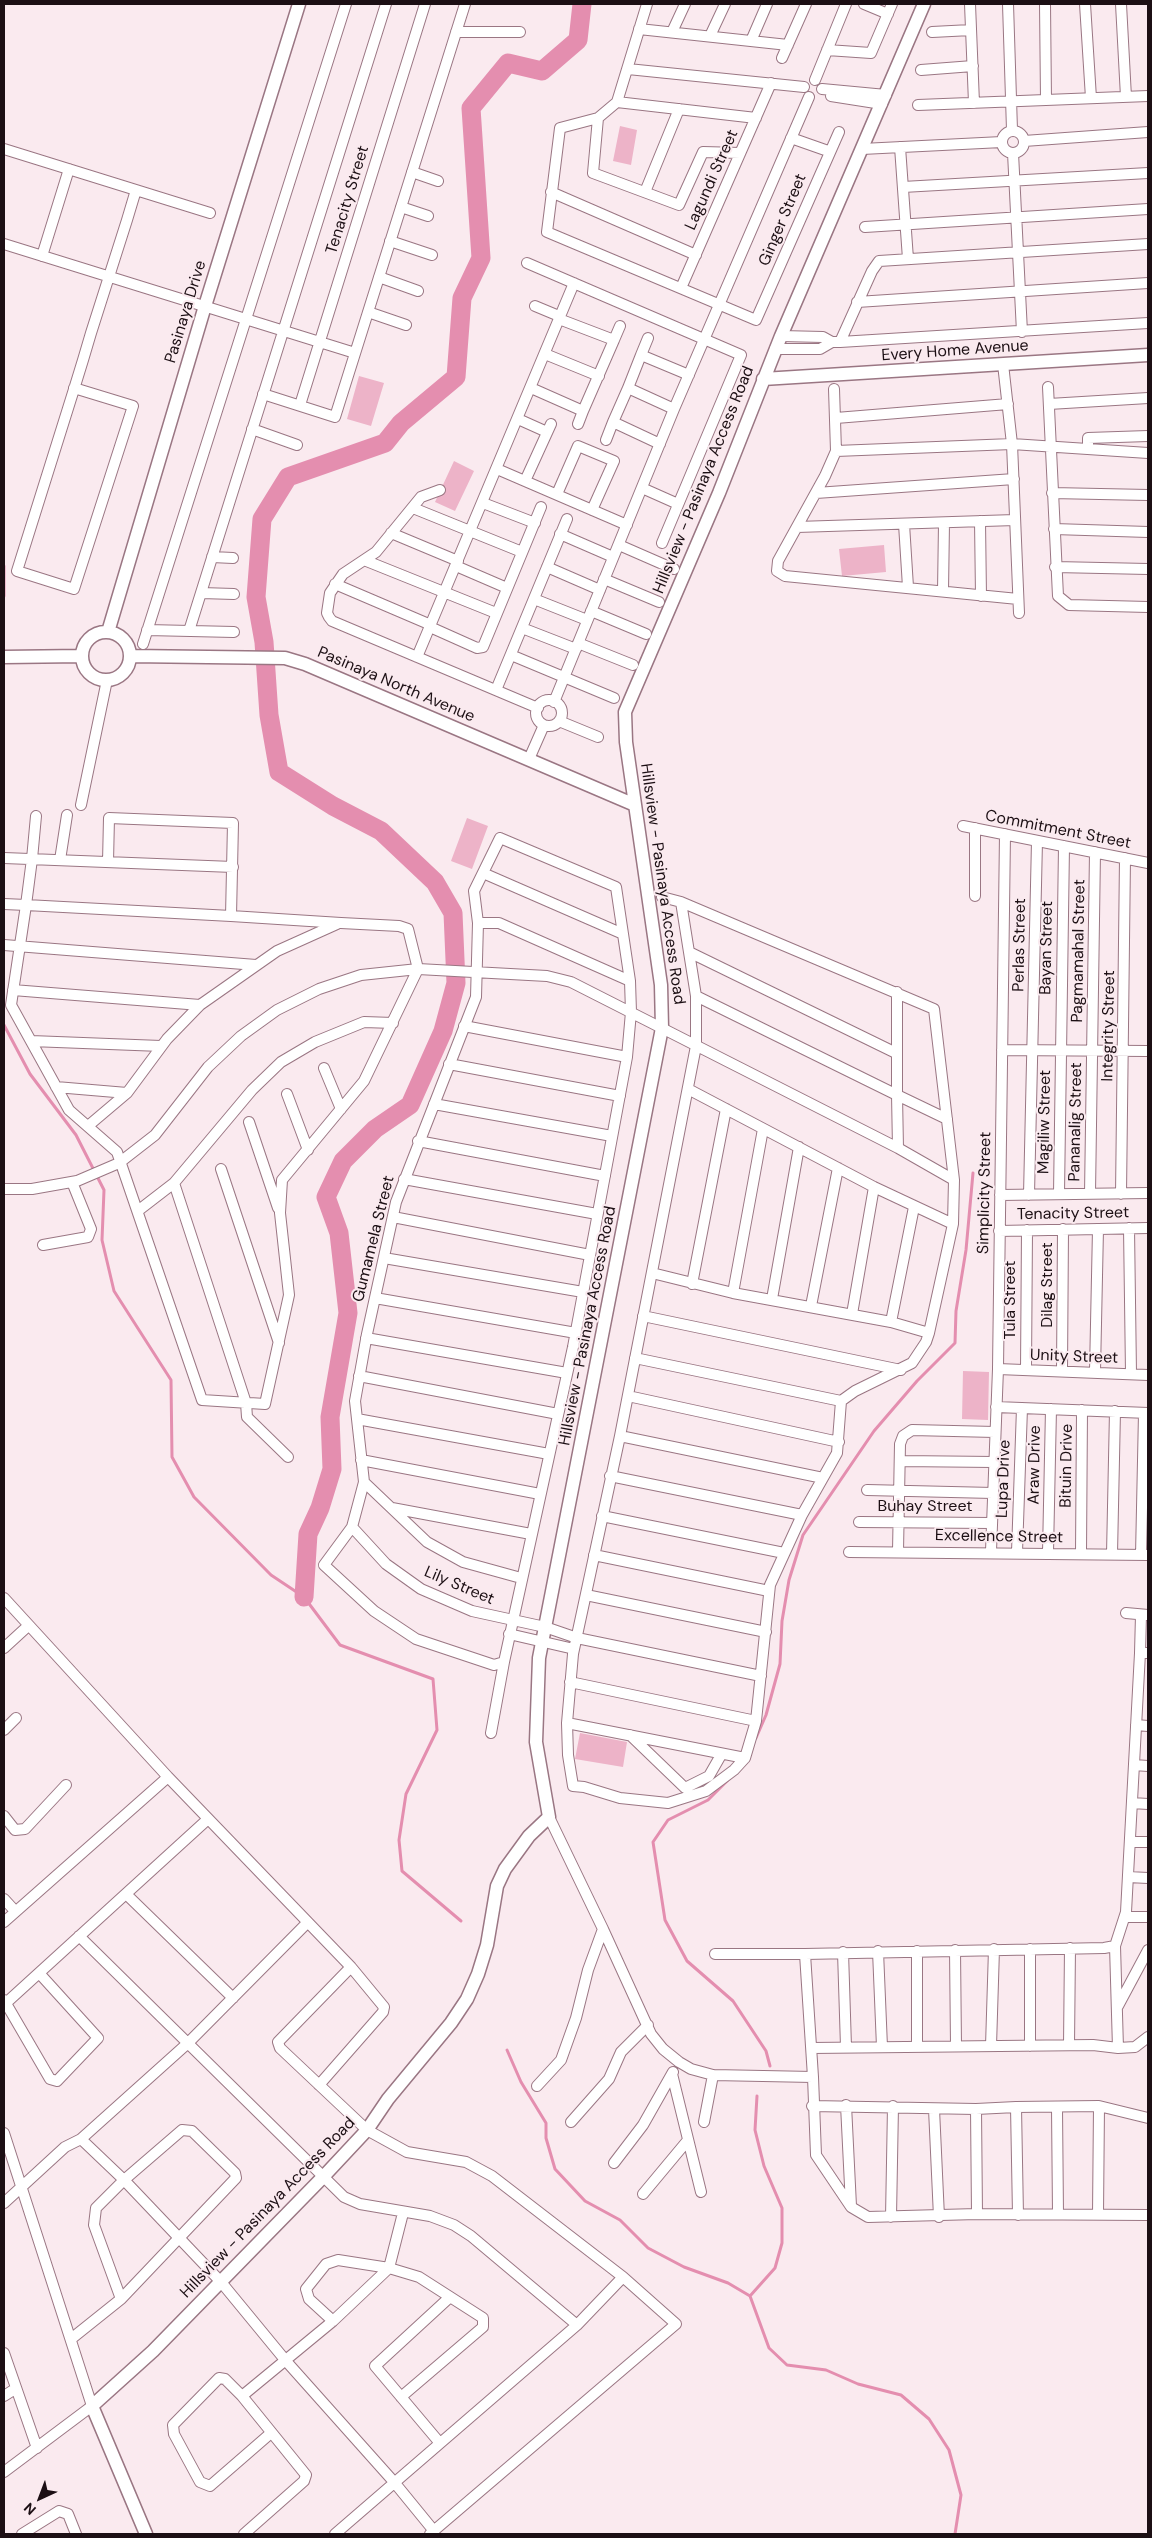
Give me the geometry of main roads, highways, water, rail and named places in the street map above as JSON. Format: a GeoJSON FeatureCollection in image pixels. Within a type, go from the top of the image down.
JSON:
{"type":"FeatureCollection","features":[{"type":"Feature","properties":{"kind":"waterway"},"geometry":{"type":"LineString","coordinates":[[304,1597],[308,1534],[320,1508],[332,1469],[330,1417],[348,1313],[339,1233],[326,1197],[343,1161],[375,1129],[410,1105],[443,1031],[456,983],[453,913],[435,882],[381,831],[333,806],[279,772],[269,715],[264,642],[256,597],[262,519],[288,477],[385,443],[401,423],[456,377],[462,298],[481,258],[471,108],[508,63],[542,71],[578,40],[582,4]]}},
{"type":"Feature","properties":{"kind":"waterway"},"geometry":{"type":"LineString","coordinates":[[4,566],[4,596]]}},
{"type":"Feature","properties":{"kind":"waterway"},"geometry":{"type":"LineString","coordinates":[[4,1025],[30,1074],[76,1135],[104,1190],[102,1240],[114,1291],[171,1380],[172,1457],[194,1497],[271,1575],[304,1597],[340,1645],[433,1679],[437,1730],[406,1794],[399,1840],[402,1871],[461,1921]]}},
{"type":"Feature","properties":{"kind":"waterway"},"geometry":{"type":"LineString","coordinates":[[756,1738],[766,1715],[780,1664],[782,1621],[789,1580],[803,1535],[874,1431],[917,1381],[955,1343],[956,1311],[966,1250],[973,1173]]}},
{"type":"Feature","properties":{"kind":"waterway"},"geometry":{"type":"LineString","coordinates":[[728,1780],[708,1800],[668,1820],[653,1842],[665,1920],[687,1961],[733,2001],[766,2051],[770,2066]]}},
{"type":"Feature","properties":{"kind":"waterway"},"geometry":{"type":"LineString","coordinates":[[507,2050],[521,2082],[546,2123],[546,2138],[555,2169],[585,2201],[620,2220],[648,2248],[684,2267],[728,2283],[750,2296],[769,2348],[787,2365],[826,2370],[858,2384],[901,2395],[929,2419],[949,2450],[961,2495],[955,2534]]}},
{"type":"Feature","properties":{"kind":"waterway"},"geometry":{"type":"LineString","coordinates":[[750,2296],[775,2268],[782,2243],[782,2208],[764,2166],[755,2130],[757,2096]]}}]}
